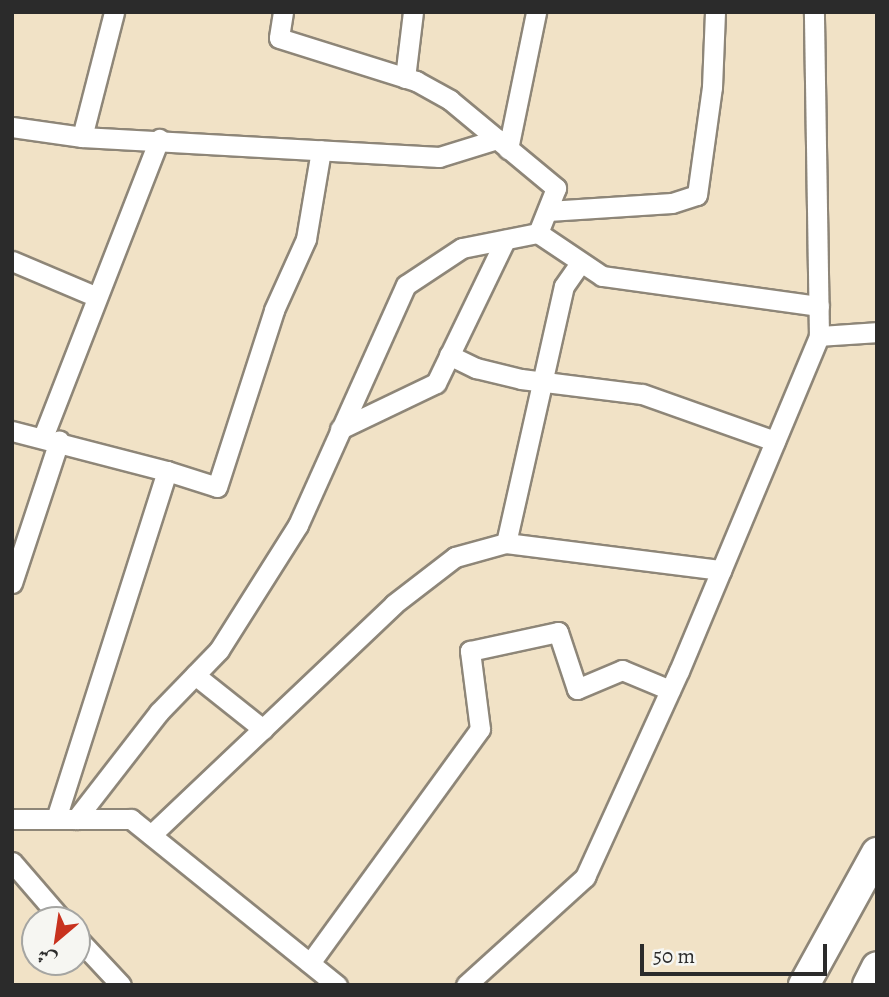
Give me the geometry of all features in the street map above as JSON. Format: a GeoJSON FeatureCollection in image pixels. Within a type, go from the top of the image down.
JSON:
{"type":"FeatureCollection","features":[{"type":"Feature","properties":{"kind":"main road"},"geometry":{"type":"LineString","coordinates":[[804,985],[877,853]]}},
{"type":"Feature","properties":{"kind":"main road"},"geometry":{"type":"LineString","coordinates":[[867,985],[877,967]]}},
{"type":"Feature","properties":{"kind":"street"},"geometry":{"type":"LineString","coordinates":[[82,137],[114,12]]}},
{"type":"Feature","properties":{"kind":"street"},"geometry":{"type":"LineString","coordinates":[[283,12],[279,38],[405,78],[450,100],[556,188],[538,233]]}},
{"type":"Feature","properties":{"kind":"street"},"geometry":{"type":"LineString","coordinates":[[405,78],[413,12]]}},
{"type":"Feature","properties":{"kind":"street"},"geometry":{"type":"LineString","coordinates":[[502,144],[536,12]]}},
{"type":"Feature","properties":{"kind":"street"},"geometry":{"type":"LineString","coordinates":[[548,211],[672,203],[697,195],[712,87],[715,12]]}},
{"type":"Feature","properties":{"kind":"street"},"geometry":{"type":"LineString","coordinates":[[466,985],[585,877],[670,690],[819,336],[814,12]]}},
{"type":"Feature","properties":{"kind":"street"},"geometry":{"type":"LineString","coordinates":[[12,127],[82,137],[159,139],[439,157],[502,144]]}},
{"type":"Feature","properties":{"kind":"street"},"geometry":{"type":"LineString","coordinates":[[12,583],[51,439],[95,296],[159,139]]}},
{"type":"Feature","properties":{"kind":"street"},"geometry":{"type":"LineString","coordinates":[[12,430],[217,487],[274,310],[306,239],[320,150]]}},
{"type":"Feature","properties":{"kind":"street"},"geometry":{"type":"LineString","coordinates":[[76,819],[159,712],[219,650],[298,525],[406,285],[462,248],[538,233],[602,276],[819,306]]}},
{"type":"Feature","properties":{"kind":"street"},"geometry":{"type":"LineString","coordinates":[[340,429],[436,383],[505,240]]}},
{"type":"Feature","properties":{"kind":"street"},"geometry":{"type":"LineString","coordinates":[[12,261],[95,296]]}},
{"type":"Feature","properties":{"kind":"street"},"geometry":{"type":"LineString","coordinates":[[506,542],[545,382],[564,286],[580,262]]}},
{"type":"Feature","properties":{"kind":"street"},"geometry":{"type":"LineString","coordinates":[[819,336],[877,332]]}},
{"type":"Feature","properties":{"kind":"street"},"geometry":{"type":"LineString","coordinates":[[449,355],[476,368],[545,382],[642,394],[775,441]]}},
{"type":"Feature","properties":{"kind":"street"},"geometry":{"type":"LineString","coordinates":[[56,819],[167,471]]}},
{"type":"Feature","properties":{"kind":"street"},"geometry":{"type":"LineString","coordinates":[[151,835],[394,604],[455,557],[506,542],[721,570]]}},
{"type":"Feature","properties":{"kind":"street"},"geometry":{"type":"LineString","coordinates":[[310,962],[480,729],[470,651],[558,632],[577,689],[622,670],[670,690]]}},
{"type":"Feature","properties":{"kind":"street"},"geometry":{"type":"LineString","coordinates":[[195,675],[263,729]]}},
{"type":"Feature","properties":{"kind":"street"},"geometry":{"type":"LineString","coordinates":[[12,819],[131,819],[337,985]]}},
{"type":"Feature","properties":{"kind":"street"},"geometry":{"type":"LineString","coordinates":[[12,862],[50,906]]}},
{"type":"Feature","properties":{"kind":"street"},"geometry":{"type":"LineString","coordinates":[[91,952],[121,985]]}}]}
